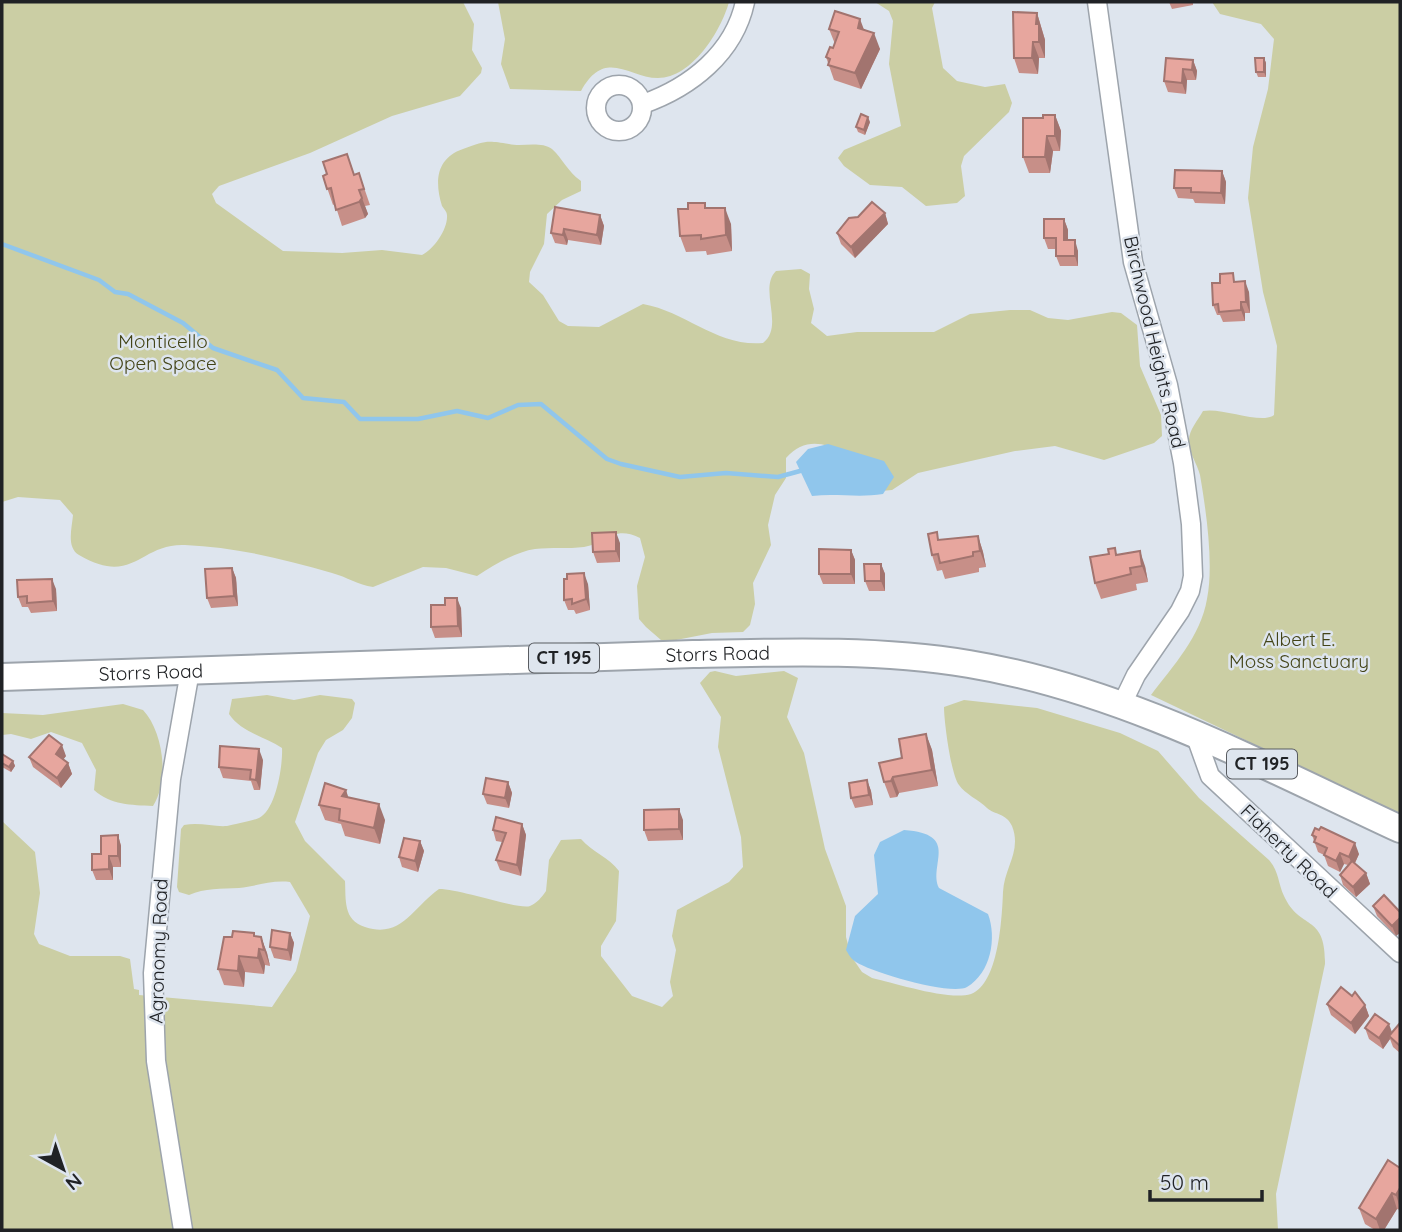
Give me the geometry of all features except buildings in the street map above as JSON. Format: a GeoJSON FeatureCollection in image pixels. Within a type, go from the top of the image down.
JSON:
{"type":"FeatureCollection","features":[{"type":"Feature","properties":{"kind":"main road","name":"Storrs Road"},"geometry":{"type":"LineString","coordinates":[[2,677],[693,654],[837,653],[899,656],[971,664],[1121,706],[1243,755],[1400,829]]}},
{"type":"Feature","properties":{"kind":"street"},"geometry":{"type":"LineString","coordinates":[[643,104],[678,90],[701,73],[727,46],[745,2]]}},
{"type":"Feature","properties":{"kind":"street","name":"Birchwood Heights Road"},"geometry":{"type":"LineString","coordinates":[[1097,2],[1133,262],[1168,385],[1183,463],[1191,524],[1193,576],[1190,591],[1180,611],[1136,675],[1121,706]]}},
{"type":"Feature","properties":{"kind":"street","name":"Agronomy Road"},"geometry":{"type":"LineString","coordinates":[[183,1230],[156,1061],[153,973],[171,779],[190,671]]}},
{"type":"Feature","properties":{"kind":"street","name":"Flaherty Road"},"geometry":{"type":"LineString","coordinates":[[1196,737],[1210,776],[1400,953]]}},
{"type":"Feature","properties":{"kind":"green space","name":"Monticello Open Space"},"geometry":{"type":"Polygon","coordinates":[[[2,2],[463,2],[474,24],[472,50],[482,68],[481,73],[460,96],[392,116],[310,153],[219,186],[212,194],[216,203],[283,251],[342,253],[382,250],[422,255],[443,232],[447,220],[438,179],[448,158],[463,149],[486,142],[542,145],[552,149],[581,181],[581,191],[562,200],[547,214],[544,244],[530,272],[529,282],[543,295],[559,321],[568,326],[599,327],[643,304],[674,314],[731,340],[763,343],[772,327],[769,287],[771,279],[776,271],[801,269],[810,274],[809,289],[814,309],[811,323],[827,336],[857,332],[934,332],[970,314],[1010,310],[1030,310],[1048,318],[1068,320],[1112,312],[1121,313],[1137,325],[1140,366],[1161,415],[1162,436],[1154,443],[1104,460],[1055,446],[1015,451],[918,473],[892,490],[881,491],[869,464],[826,445],[806,445],[796,449],[786,458],[786,478],[775,495],[768,525],[771,545],[753,583],[755,604],[750,625],[743,632],[712,633],[671,641],[661,640],[639,619],[637,586],[645,557],[640,538],[631,534],[617,534],[584,547],[527,551],[477,576],[446,568],[423,567],[373,587],[278,559],[204,546],[169,546],[125,565],[112,567],[97,564],[79,555],[72,547],[73,515],[60,500],[18,497],[2,502],[2,2]]]}},
{"type":"Feature","properties":{"kind":"green space"},"geometry":{"type":"Polygon","coordinates":[[[498,2],[729,2],[712,39],[693,62],[682,70],[658,78],[608,68],[599,70],[581,91],[510,89],[501,64],[505,39],[498,2]]]}},
{"type":"Feature","properties":{"kind":"green space"},"geometry":{"type":"Polygon","coordinates":[[[875,2],[935,2],[932,8],[943,68],[957,81],[985,87],[1005,84],[1012,103],[1009,112],[964,156],[961,166],[965,196],[957,203],[926,206],[902,187],[870,185],[844,166],[838,158],[844,150],[901,126],[889,64],[893,21],[889,11],[875,2]]]}},
{"type":"Feature","properties":{"kind":"green space","name":"Albert E. Moss Sanctuary"},"geometry":{"type":"Polygon","coordinates":[[[1212,2],[1400,2],[1400,814],[1151,695],[1177,662],[1199,626],[1207,599],[1210,570],[1208,537],[1200,475],[1189,444],[1192,429],[1203,411],[1261,418],[1274,415],[1277,346],[1263,292],[1248,198],[1253,147],[1268,89],[1274,39],[1261,24],[1220,14],[1212,2]]]}},
{"type":"Feature","properties":{"kind":"green space"},"geometry":{"type":"Polygon","coordinates":[[[784,671],[798,678],[787,717],[804,753],[825,849],[846,906],[846,937],[851,956],[862,972],[872,978],[961,996],[980,988],[993,964],[1000,933],[1004,883],[1014,852],[1015,835],[1007,819],[968,794],[956,779],[948,748],[944,707],[964,700],[1037,708],[1120,733],[1158,751],[1199,798],[1269,860],[1275,868],[1290,907],[1317,929],[1324,948],[1325,964],[1276,1194],[1278,1230],[2,1230],[2,821],[35,852],[40,893],[34,934],[39,944],[70,956],[120,956],[130,959],[134,989],[139,990],[139,995],[272,1007],[296,971],[310,916],[290,882],[207,890],[189,895],[179,892],[177,887],[181,829],[184,825],[227,826],[257,819],[265,813],[274,797],[280,776],[282,748],[234,720],[229,714],[232,699],[267,695],[294,700],[320,695],[352,699],[355,703],[352,718],[343,730],[326,740],[318,753],[295,822],[305,841],[345,881],[347,908],[353,920],[365,927],[389,929],[406,919],[439,889],[530,906],[546,891],[549,860],[561,840],[581,839],[619,871],[616,921],[601,946],[601,956],[632,996],[662,1007],[673,996],[670,982],[676,950],[672,936],[677,910],[729,882],[743,867],[741,837],[718,747],[721,717],[700,683],[710,672],[736,676],[784,671]]]}},
{"type":"Feature","properties":{"kind":"green space"},"geometry":{"type":"Polygon","coordinates":[[[123,704],[143,710],[150,719],[159,743],[163,770],[153,806],[114,801],[94,790],[96,770],[82,743],[51,732],[31,739],[11,734],[2,735],[2,713],[43,715],[123,704]]]}},
{"type":"Feature","properties":{"kind":"water"},"geometry":{"type":"Polygon","coordinates":[[[828,444],[884,461],[894,477],[883,494],[812,496],[796,462],[808,449],[828,444]]]}},
{"type":"Feature","properties":{"kind":"water"},"geometry":{"type":"Polygon","coordinates":[[[904,830],[921,833],[932,838],[937,844],[939,888],[988,914],[992,934],[990,954],[982,973],[967,987],[958,989],[929,986],[893,977],[856,962],[846,950],[855,916],[878,894],[874,855],[880,842],[904,830]]]}},
{"type":"Feature","properties":{"kind":"waterway"},"geometry":{"type":"LineString","coordinates":[[2,244],[99,280],[115,292],[128,294],[183,323],[213,348],[277,370],[303,398],[344,402],[360,419],[418,419],[457,411],[488,418],[518,405],[541,404],[607,459],[621,464],[680,477],[726,473],[778,477],[800,471]]}}]}
